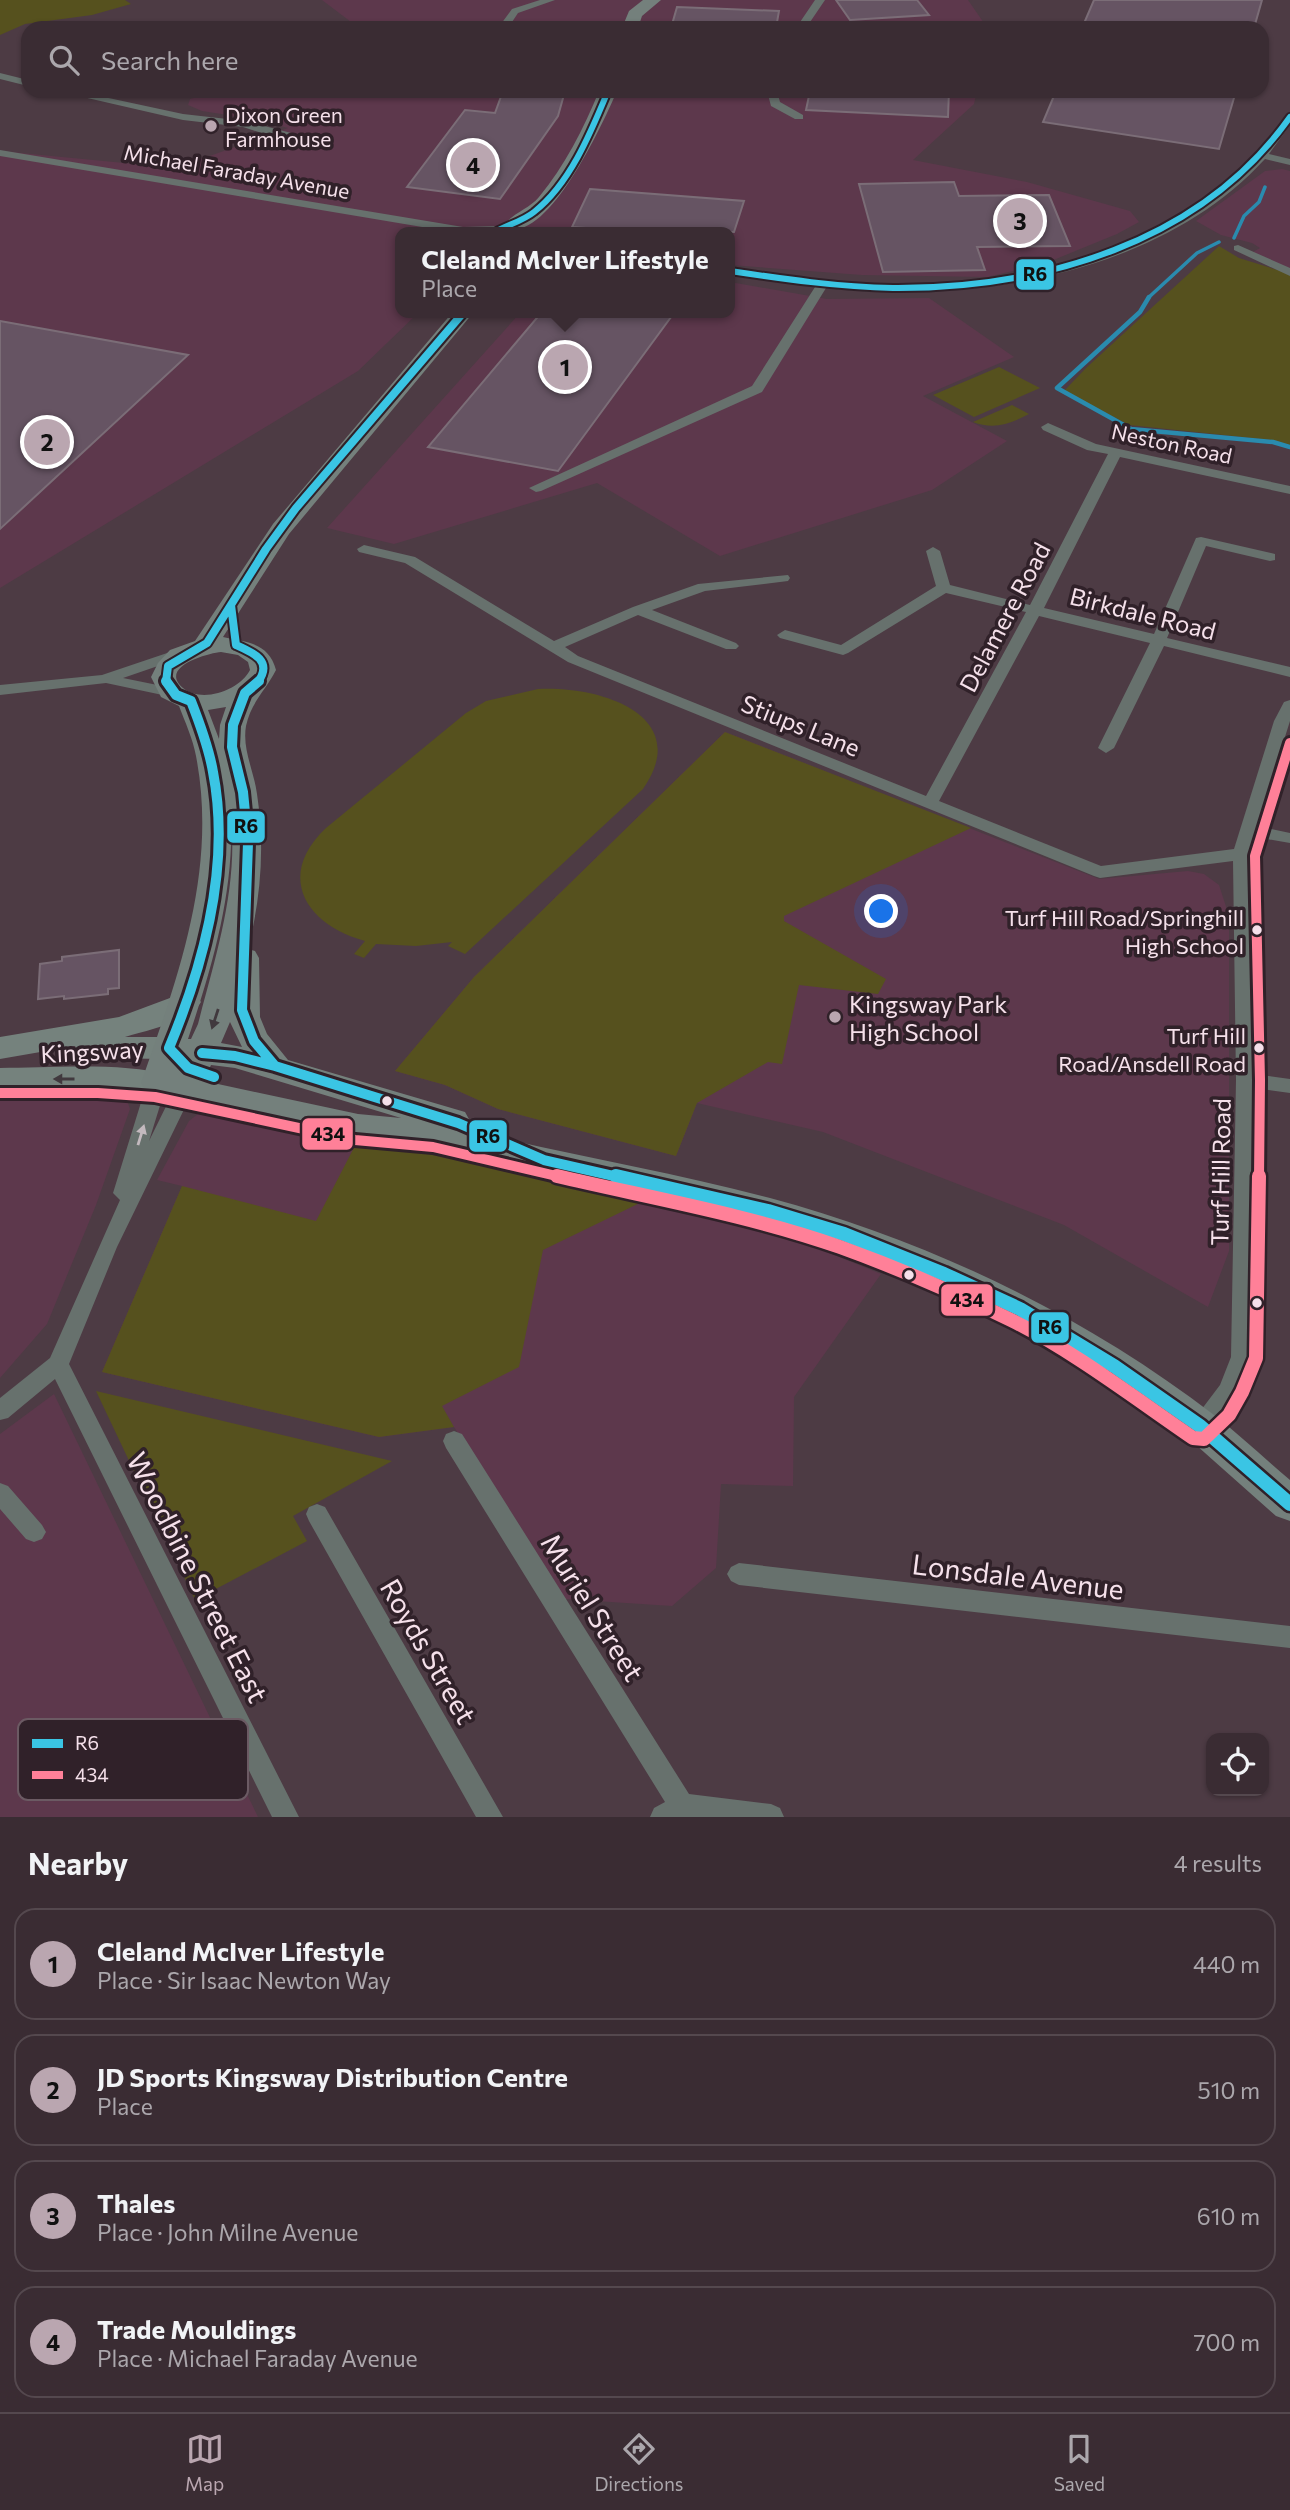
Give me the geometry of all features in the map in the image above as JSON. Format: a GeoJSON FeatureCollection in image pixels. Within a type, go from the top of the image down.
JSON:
{"type":"FeatureCollection","features":[{"type":"Feature","properties":{"kind":"highway"},"geometry":{"type":"LineString","coordinates":[[631,10],[651,0]]}},
{"type":"Feature","properties":{"kind":"highway"},"geometry":{"type":"LineString","coordinates":[[515,227],[540,223],[604,98]]}},
{"type":"Feature","properties":{"kind":"highway"},"geometry":{"type":"LineString","coordinates":[[178,1069],[186,1003],[211,911],[217,870],[217,799],[210,754],[181,696],[164,677],[166,668],[194,649],[231,606],[290,529],[346,448],[459,318]]}},
{"type":"Feature","properties":{"kind":"highway"},"geometry":{"type":"LineString","coordinates":[[231,606],[236,645]]}},
{"type":"Feature","properties":{"kind":"highway"},"geometry":{"type":"LineString","coordinates":[[181,696],[219,701],[245,693],[257,684],[263,675],[264,665],[259,656],[236,645],[194,649]]}},
{"type":"Feature","properties":{"kind":"highway"},"geometry":{"type":"LineString","coordinates":[[245,693],[233,725],[232,747],[243,792],[248,843],[242,1010],[249,1033],[275,1066]]}},
{"type":"Feature","properties":{"kind":"highway"},"geometry":{"type":"LineString","coordinates":[[178,1069],[217,1014],[244,905]]}},
{"type":"Feature","properties":{"kind":"highway","name":"Kingsway"},"geometry":{"type":"LineString","coordinates":[[178,1069],[235,1056],[458,1123],[544,1160]]}},
{"type":"Feature","properties":{"kind":"highway","name":"Kingsway"},"geometry":{"type":"LineString","coordinates":[[178,1069],[358,1126],[435,1133],[768,1211],[844,1234],[1020,1309],[1114,1366],[1200,1426],[1290,1504]]}},
{"type":"Feature","properties":{"kind":"main road"},"geometry":{"type":"LineString","coordinates":[[0,1048],[132,1026],[162,1016],[186,1003]]}},
{"type":"Feature","properties":{"kind":"main road","name":"Kingsway"},"geometry":{"type":"LineString","coordinates":[[0,1058],[53,1051],[101,1052],[178,1069]]}},
{"type":"Feature","properties":{"kind":"main road","name":"Kingsway"},"geometry":{"type":"LineString","coordinates":[[0,1079],[98,1079],[178,1069]]}},
{"type":"Feature","properties":{"kind":"street"},"geometry":{"type":"LineString","coordinates":[[508,21],[515,11],[550,0]]}},
{"type":"Feature","properties":{"kind":"street"},"geometry":{"type":"LineString","coordinates":[[806,21],[820,0]]}},
{"type":"Feature","properties":{"kind":"street"},"geometry":{"type":"LineString","coordinates":[[0,76],[21,81]]}},
{"type":"Feature","properties":{"kind":"street"},"geometry":{"type":"LineString","coordinates":[[95,98],[183,117],[245,124],[274,134],[290,134]]}},
{"type":"Feature","properties":{"kind":"street"},"geometry":{"type":"LineString","coordinates":[[774,98],[775,104],[799,117]]}},
{"type":"Feature","properties":{"kind":"street"},"geometry":{"type":"LineString","coordinates":[[735,272],[821,286],[902,291],[956,289],[1024,280],[1069,269],[1122,249],[1184,218],[1224,191],[1265,156],[1290,117]]}},
{"type":"Feature","properties":{"kind":"street","name":"Michael Faraday Avenue"},"geometry":{"type":"LineString","coordinates":[[0,153],[445,227]]}},
{"type":"Feature","properties":{"kind":"street"},"geometry":{"type":"LineString","coordinates":[[1265,156],[1290,162]]}},
{"type":"Feature","properties":{"kind":"street"},"geometry":{"type":"LineString","coordinates":[[1245,249],[1290,272]]}},
{"type":"Feature","properties":{"kind":"street"},"geometry":{"type":"LineString","coordinates":[[536,488],[757,389],[821,286]]}},
{"type":"Feature","properties":{"kind":"street","name":"Neston Road"},"geometry":{"type":"LineString","coordinates":[[1048,427],[1092,447],[1290,490]]}},
{"type":"Feature","properties":{"kind":"street","name":"Delamere Road"},"geometry":{"type":"LineString","coordinates":[[930,803],[1035,610],[1116,452]]}},
{"type":"Feature","properties":{"kind":"street"},"geometry":{"type":"LineString","coordinates":[[1106,748],[1159,640],[1201,541],[1270,557]]}},
{"type":"Feature","properties":{"kind":"street","name":"Stiups Lane"},"geometry":{"type":"LineString","coordinates":[[364,549],[410,560],[573,659],[1100,872],[1241,854]]}},
{"type":"Feature","properties":{"kind":"street"},"geometry":{"type":"LineString","coordinates":[[785,635],[843,650],[944,588],[933,551]]}},
{"type":"Feature","properties":{"kind":"street"},"geometry":{"type":"LineString","coordinates":[[553,647],[638,610],[703,587],[783,578]]}},
{"type":"Feature","properties":{"kind":"street","name":"Birkdale Road"},"geometry":{"type":"LineString","coordinates":[[944,588],[1290,672]]}},
{"type":"Feature","properties":{"kind":"street"},"geometry":{"type":"LineString","coordinates":[[638,610],[730,646]]}},
{"type":"Feature","properties":{"kind":"street"},"geometry":{"type":"LineString","coordinates":[[104,679],[194,649]]}},
{"type":"Feature","properties":{"kind":"street"},"geometry":{"type":"LineString","coordinates":[[0,690],[104,679],[134,682],[181,696]]}},
{"type":"Feature","properties":{"kind":"street","name":"Turf Hill Road"},"geometry":{"type":"LineString","coordinates":[[1200,1426],[1229,1390],[1242,1357],[1246,1080],[1241,854],[1282,721],[1290,705]]}},
{"type":"Feature","properties":{"kind":"street"},"geometry":{"type":"LineString","coordinates":[[1270,760],[1290,762]]}},
{"type":"Feature","properties":{"kind":"street"},"geometry":{"type":"LineString","coordinates":[[1248,830],[1290,838]]}},
{"type":"Feature","properties":{"kind":"street"},"geometry":{"type":"LineString","coordinates":[[0,1411],[58,1364],[178,1069]]}},
{"type":"Feature","properties":{"kind":"street"},"geometry":{"type":"LineString","coordinates":[[1246,1080],[1290,1086]]}},
{"type":"Feature","properties":{"kind":"street","name":"Woodbine Street East"},"geometry":{"type":"LineString","coordinates":[[58,1364],[237,1719]]}},
{"type":"Feature","properties":{"kind":"street","name":"Muriel Street"},"geometry":{"type":"LineString","coordinates":[[454,1441],[673,1811]]}},
{"type":"Feature","properties":{"kind":"street"},"geometry":{"type":"LineString","coordinates":[[0,1493],[34,1532]]}},
{"type":"Feature","properties":{"kind":"street","name":"Royds Street"},"geometry":{"type":"LineString","coordinates":[[317,1514],[490,1817]]}},
{"type":"Feature","properties":{"kind":"street","name":"Lonsdale Avenue"},"geometry":{"type":"LineString","coordinates":[[739,1574],[1290,1637]]}},
{"type":"Feature","properties":{"kind":"street","name":"Woodbine Street East"},"geometry":{"type":"LineString","coordinates":[[248,1742],[286,1817]]}},
{"type":"Feature","properties":{"kind":"street"},"geometry":{"type":"LineString","coordinates":[[673,1811],[771,1817]]}},
{"type":"Feature","properties":{"kind":"shaded area"},"geometry":{"type":"Polygon","coordinates":[[[0,0],[125,0],[131,4],[92,15],[47,21],[21,21],[21,26],[0,35],[0,0]]]}},
{"type":"Feature","properties":{"kind":"shaded area"},"geometry":{"type":"Polygon","coordinates":[[[322,0],[968,0],[983,21],[350,21],[322,0]]]}},
{"type":"Feature","properties":{"kind":"shaded area"},"geometry":{"type":"Polygon","coordinates":[[[975,98],[974,104],[913,160],[1027,182],[1130,211],[1139,222],[1117,234],[1046,263],[987,277],[862,275],[735,265],[735,227],[395,227],[395,318],[413,318],[358,371],[0,588],[0,151],[176,168],[288,128],[202,111],[188,105],[190,99],[975,98]]]}},
{"type":"Feature","properties":{"kind":"shaded area"},"geometry":{"type":"Polygon","coordinates":[[[1265,171],[1290,171],[1290,269],[1253,252],[1260,248],[1252,243],[1221,235],[1196,221],[1265,171]]]}},
{"type":"Feature","properties":{"kind":"shaded area"},"geometry":{"type":"Polygon","coordinates":[[[1219,246],[1239,258],[1290,274],[1290,445],[1271,440],[1129,425],[1064,391],[1086,368],[1219,246]]]}},
{"type":"Feature","properties":{"kind":"shaded area"},"geometry":{"type":"Polygon","coordinates":[[[735,283],[827,299],[929,298],[1014,357],[923,396],[1007,441],[932,490],[720,556],[597,483],[394,544],[327,528],[516,318],[735,318],[735,283]]]}},
{"type":"Feature","properties":{"kind":"shaded area"},"geometry":{"type":"Polygon","coordinates":[[[999,367],[1040,388],[974,417],[933,395],[999,367]]]}},
{"type":"Feature","properties":{"kind":"shaded area"},"geometry":{"type":"Polygon","coordinates":[[[1012,405],[1029,414],[1002,425],[988,426],[973,422],[1012,405]]]}},
{"type":"Feature","properties":{"kind":"shaded area"},"geometry":{"type":"Polygon","coordinates":[[[538,689],[587,692],[611,699],[632,709],[648,723],[657,741],[656,763],[643,789],[465,954],[448,946],[452,942],[416,946],[376,944],[364,958],[354,954],[365,941],[344,934],[327,923],[313,911],[304,897],[300,881],[302,864],[311,846],[326,828],[466,713],[486,701],[538,689]]]}},
{"type":"Feature","properties":{"kind":"shaded area","name":"Kingsway Park High School"},"geometry":{"type":"Polygon","coordinates":[[[725,732],[1099,879],[1188,871],[1204,874],[1219,885],[1229,916],[1229,1251],[1208,1307],[1064,1225],[823,1132],[697,1103],[676,1156],[498,1109],[445,1085],[395,1071],[474,977],[725,732]]]}},
{"type":"Feature","properties":{"kind":"shaded area"},"geometry":{"type":"Polygon","coordinates":[[[725,732],[971,828],[784,916],[784,921],[886,979],[878,994],[799,985],[782,1064],[768,1062],[697,1103],[676,1156],[498,1109],[445,1085],[395,1071],[474,977],[725,732]]]}},
{"type":"Feature","properties":{"kind":"shaded area"},"geometry":{"type":"Polygon","coordinates":[[[39,1092],[113,1096],[128,1103],[130,1109],[96,1205],[47,1324],[0,1378],[0,1094],[39,1092]]]}},
{"type":"Feature","properties":{"kind":"shaded area"},"geometry":{"type":"Polygon","coordinates":[[[224,1107],[754,1222],[881,1274],[794,1397],[793,1486],[721,1484],[716,1568],[672,1606],[565,1599],[454,1427],[379,1437],[102,1372],[182,1186],[157,1180],[189,1121],[204,1109],[224,1107]]]}},
{"type":"Feature","properties":{"kind":"shaded area"},"geometry":{"type":"Polygon","coordinates":[[[360,1136],[648,1199],[543,1250],[519,1367],[442,1406],[454,1427],[379,1437],[102,1372],[182,1186],[316,1221],[360,1136]]]}},
{"type":"Feature","properties":{"kind":"shaded area"},"geometry":{"type":"Polygon","coordinates":[[[96,1391],[392,1461],[293,1516],[307,1541],[195,1600],[96,1391]]]}},
{"type":"Feature","properties":{"kind":"shaded area"},"geometry":{"type":"Polygon","coordinates":[[[54,1394],[211,1719],[18,1719],[18,1800],[248,1800],[248,1796],[258,1817],[0,1817],[0,1434],[54,1394]]]}},
{"type":"Feature","properties":{"kind":"building"},"geometry":{"type":"Polygon","coordinates":[[[836,0],[917,0],[929,15],[850,20],[836,0]]]}},
{"type":"Feature","properties":{"kind":"building"},"geometry":{"type":"Polygon","coordinates":[[[1094,0],[1262,0],[1256,21],[1085,21],[1094,0]]]}},
{"type":"Feature","properties":{"kind":"building"},"geometry":{"type":"Polygon","coordinates":[[[677,7],[779,11],[777,21],[673,21],[677,7]]]}},
{"type":"Feature","properties":{"kind":"building"},"geometry":{"type":"Polygon","coordinates":[[[500,98],[563,98],[558,116],[500,199],[407,187],[465,110],[495,113],[500,98]]]}},
{"type":"Feature","properties":{"kind":"building"},"geometry":{"type":"Polygon","coordinates":[[[809,98],[949,98],[948,117],[806,110],[809,98]]]}},
{"type":"Feature","properties":{"kind":"building"},"geometry":{"type":"Polygon","coordinates":[[[1053,98],[1234,98],[1219,149],[1043,122],[1053,98]]]}},
{"type":"Feature","properties":{"kind":"building"},"geometry":{"type":"Polygon","coordinates":[[[954,182],[959,196],[1049,195],[1070,246],[977,247],[985,270],[883,272],[859,184],[954,182]]]}},
{"type":"Feature","properties":{"kind":"building"},"geometry":{"type":"Polygon","coordinates":[[[590,189],[744,201],[735,229],[572,227],[590,189]]]}},
{"type":"Feature","properties":{"kind":"building"},"geometry":{"type":"Polygon","coordinates":[[[537,318],[670,318],[558,471],[428,447],[537,318]]]}},
{"type":"Feature","properties":{"kind":"building"},"geometry":{"type":"Polygon","coordinates":[[[0,321],[188,355],[0,529],[0,321]]]}},
{"type":"Feature","properties":{"kind":"building"},"geometry":{"type":"Polygon","coordinates":[[[119,950],[119,988],[108,989],[108,994],[38,999],[40,964],[62,961],[62,957],[119,950]]]}},
{"type":"Feature","properties":{"kind":"waterway"},"geometry":{"type":"LineString","coordinates":[[1234,238],[1244,216],[1259,202],[1265,187]]}},
{"type":"Feature","properties":{"kind":"waterway"},"geometry":{"type":"LineString","coordinates":[[1149,297],[1197,253],[1219,242]]}},
{"type":"Feature","properties":{"kind":"waterway"},"geometry":{"type":"LineString","coordinates":[[1149,297],[1140,312],[1057,388],[1131,429],[1273,442],[1290,447]]}},
{"type":"Feature","properties":{"kind":"transit line","name":"R6"},"geometry":{"type":"LineString","coordinates":[[504,227],[534,212],[556,189],[586,138],[605,98]]}},
{"type":"Feature","properties":{"kind":"transit line","name":"R6"},"geometry":{"type":"LineString","coordinates":[[735,272],[839,285],[892,288],[995,282],[1046,272],[1098,257],[1150,235],[1211,200],[1246,171],[1290,117]]}},
{"type":"Feature","properties":{"kind":"transit line","name":"R6"},"geometry":{"type":"LineString","coordinates":[[214,1077],[188,1068],[169,1048],[192,987],[209,918],[218,814],[211,762],[191,701],[176,695],[166,684],[165,673],[174,660],[207,643],[237,591],[296,508],[459,318]]}},
{"type":"Feature","properties":{"kind":"transit line","name":"R6"},"geometry":{"type":"LineString","coordinates":[[231,605],[236,645],[259,656],[264,665],[263,675],[257,684],[245,693],[233,725],[232,747],[243,792],[248,843],[242,1010],[254,1041],[275,1066]]}},
{"type":"Feature","properties":{"kind":"transit line","name":"434"},"geometry":{"type":"LineString","coordinates":[[0,1093],[98,1093],[155,1097],[355,1140],[433,1147],[764,1225],[839,1247],[1013,1321],[1106,1378],[1193,1438],[1204,1439],[1229,1415],[1248,1380],[1256,1358],[1260,1080],[1255,856],[1290,743]]}},
{"type":"Feature","properties":{"kind":"transit line","name":"R6"},"geometry":{"type":"LineString","coordinates":[[202,1053],[235,1056],[275,1066],[458,1123],[544,1160],[768,1211],[844,1234],[944,1274],[1020,1309],[1114,1366],[1200,1426],[1290,1504]]}},
{"type":"Feature","properties":{"kind":"place","name":"Dixon Green Farmhouse"},"geometry":{"type":"Point","coordinates":[211,126]}},
{"type":"Feature","properties":{"kind":"place","name":"Trade Mouldings"},"geometry":{"type":"Point","coordinates":[473,165]}},
{"type":"Feature","properties":{"kind":"place","name":"Thales"},"geometry":{"type":"Point","coordinates":[1020,221]}},
{"type":"Feature","properties":{"kind":"place","name":"Cleland McIver Lifestyle"},"geometry":{"type":"Point","coordinates":[565,367]}},
{"type":"Feature","properties":{"kind":"place","name":"JD Sports Kingsway Distribution Centre"},"geometry":{"type":"Point","coordinates":[47,442]}},
{"type":"Feature","properties":{"kind":"place","name":"Turf Hill Road/Springhill High School"},"geometry":{"type":"Point","coordinates":[1257,930]}},
{"type":"Feature","properties":{"kind":"place","name":"Kingsway Park High School"},"geometry":{"type":"Point","coordinates":[835,1017]}},
{"type":"Feature","properties":{"kind":"place","name":"Turf Hill Road/Ansdell Road"},"geometry":{"type":"Point","coordinates":[1259,1048]}}]}
